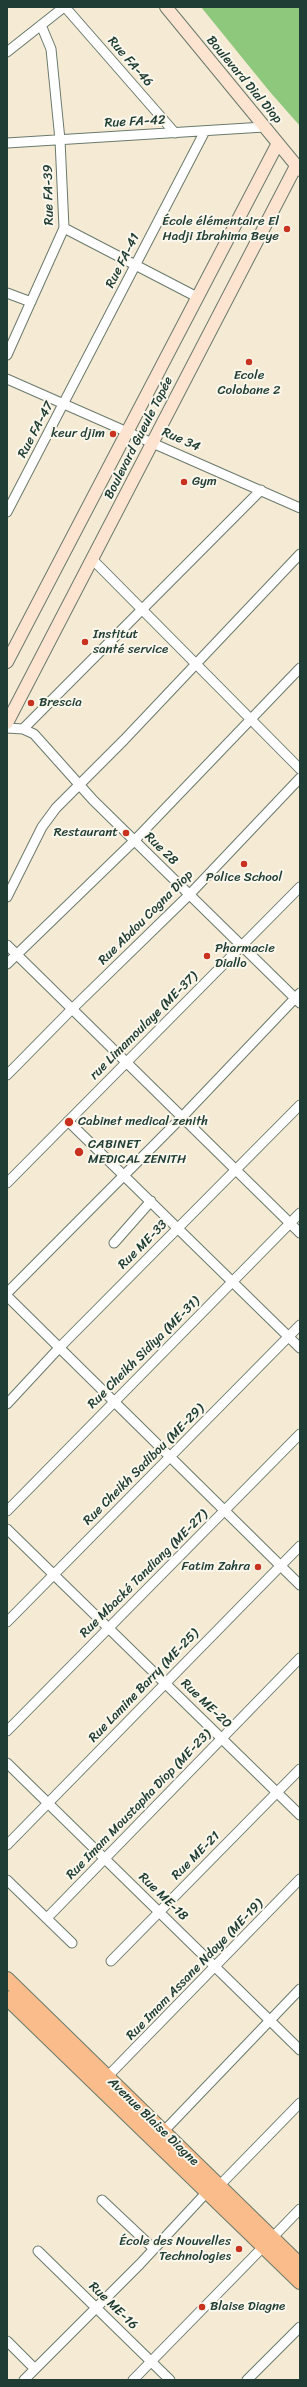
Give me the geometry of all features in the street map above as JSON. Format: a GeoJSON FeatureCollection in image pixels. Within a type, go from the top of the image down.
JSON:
{"type":"FeatureCollection","features":[{"type":"Feature","properties":{"kind":"main road","name":"Avenue Blaise Diagne"},"geometry":{"type":"LineString","coordinates":[[7,1979],[219,2186],[268,2242],[300,2282]]}},
{"type":"Feature","properties":{"kind":"main road","name":"Avenue Blaise Diagne"},"geometry":{"type":"LineString","coordinates":[[7,1998],[206,2193],[300,2265]]}},
{"type":"Feature","properties":{"kind":"street"},"geometry":{"type":"LineString","coordinates":[[7,52],[65,7]]}},
{"type":"Feature","properties":{"kind":"street","name":"Rue FA-46"},"geometry":{"type":"LineString","coordinates":[[65,7],[175,133]]}},
{"type":"Feature","properties":{"kind":"street","name":"Boulevard Dial Diop"},"geometry":{"type":"LineString","coordinates":[[166,7],[298,168]]}},
{"type":"Feature","properties":{"kind":"street","name":"Rue FA-39"},"geometry":{"type":"LineString","coordinates":[[7,354],[64,228],[60,140],[51,49],[41,25]]}},
{"type":"Feature","properties":{"kind":"street","name":"Rue FA-42"},"geometry":{"type":"LineString","coordinates":[[7,142],[264,127]]}},
{"type":"Feature","properties":{"kind":"street","name":"Rue FA-41"},"geometry":{"type":"LineString","coordinates":[[65,404],[205,131]]}},
{"type":"Feature","properties":{"kind":"street","name":"Boulevard Gueule Tapée"},"geometry":{"type":"LineString","coordinates":[[7,662],[278,143]]}},
{"type":"Feature","properties":{"kind":"street","name":"Boulevard Gueule Tapée"},"geometry":{"type":"LineString","coordinates":[[7,723],[298,168]]}},
{"type":"Feature","properties":{"kind":"street"},"geometry":{"type":"LineString","coordinates":[[64,228],[136,264],[197,297]]}},
{"type":"Feature","properties":{"kind":"street"},"geometry":{"type":"LineString","coordinates":[[7,293],[30,302]]}},
{"type":"Feature","properties":{"kind":"street","name":"Rue 34"},"geometry":{"type":"LineString","coordinates":[[7,379],[299,506]]}},
{"type":"Feature","properties":{"kind":"street","name":"Rue FA-47"},"geometry":{"type":"LineString","coordinates":[[7,512],[65,404]]}},
{"type":"Feature","properties":{"kind":"street"},"geometry":{"type":"LineString","coordinates":[[7,728],[24,729],[261,490]]}},
{"type":"Feature","properties":{"kind":"street"},"geometry":{"type":"LineString","coordinates":[[7,897],[42,827],[56,808],[78,783],[124,740],[300,554]]}},
{"type":"Feature","properties":{"kind":"street"},"geometry":{"type":"LineString","coordinates":[[92,559],[300,769]]}},
{"type":"Feature","properties":{"kind":"street"},"geometry":{"type":"LineString","coordinates":[[7,964],[134,840],[300,668]]}},
{"type":"Feature","properties":{"kind":"street","name":"Rue 28"},"geometry":{"type":"LineString","coordinates":[[24,729],[34,734],[78,783],[134,840],[189,895],[298,998]]}},
{"type":"Feature","properties":{"kind":"street","name":"Rue Abdou Cogna Diop"},"geometry":{"type":"LineString","coordinates":[[7,1075],[72,1009],[189,895],[300,778]]}},
{"type":"Feature","properties":{"kind":"street","name":"rue Limamoulaye (ME-37)"},"geometry":{"type":"LineString","coordinates":[[7,1183],[300,887]]}},
{"type":"Feature","properties":{"kind":"street"},"geometry":{"type":"LineString","coordinates":[[7,945],[300,1233]]}},
{"type":"Feature","properties":{"kind":"street"},"geometry":{"type":"LineString","coordinates":[[7,1293],[298,998]]}},
{"type":"Feature","properties":{"kind":"street","name":"Rue ME-33"},"geometry":{"type":"LineString","coordinates":[[7,1404],[59,1348],[300,1105]]}},
{"type":"Feature","properties":{"kind":"street"},"geometry":{"type":"LineString","coordinates":[[68,1121],[300,1348]]}},
{"type":"Feature","properties":{"kind":"street"},"geometry":{"type":"LineString","coordinates":[[114,1243],[151,1201]]}},
{"type":"Feature","properties":{"kind":"street","name":"Rue Cheikh Sidiya (ME-31)"},"geometry":{"type":"LineString","coordinates":[[7,1511],[300,1213]]}},
{"type":"Feature","properties":{"kind":"street"},"geometry":{"type":"LineString","coordinates":[[7,1296],[300,1585]]}},
{"type":"Feature","properties":{"kind":"street","name":"Rue Cheikh Sadibou (ME-29)"},"geometry":{"type":"LineString","coordinates":[[7,1622],[300,1325]]}},
{"type":"Feature","properties":{"kind":"street","name":"Rue Mbacké Tandiang (ME-27)"},"geometry":{"type":"LineString","coordinates":[[7,1732],[300,1434]]}},
{"type":"Feature","properties":{"kind":"street","name":"Rue ME-20"},"geometry":{"type":"LineString","coordinates":[[7,1529],[300,1815]]}},
{"type":"Feature","properties":{"kind":"street","name":"Rue Lamine Barry (ME-25)"},"geometry":{"type":"LineString","coordinates":[[7,1845],[300,1546]]}},
{"type":"Feature","properties":{"kind":"street","name":"Rue Imam Moustapha Diop (ME-23)"},"geometry":{"type":"LineString","coordinates":[[47,1918],[300,1658]]}},
{"type":"Feature","properties":{"kind":"street","name":"Rue ME-18"},"geometry":{"type":"LineString","coordinates":[[7,1763],[300,2050]]}},
{"type":"Feature","properties":{"kind":"street","name":"Rue ME-21"},"geometry":{"type":"LineString","coordinates":[[111,1961],[300,1769]]}},
{"type":"Feature","properties":{"kind":"street","name":"Rue Imam Assane Ndoye (ME-19)"},"geometry":{"type":"LineString","coordinates":[[107,2077],[216,1968],[300,1879]]}},
{"type":"Feature","properties":{"kind":"street"},"geometry":{"type":"LineString","coordinates":[[7,1880],[72,1943]]}},
{"type":"Feature","properties":{"kind":"street"},"geometry":{"type":"LineString","coordinates":[[163,2132],[300,1989]]}},
{"type":"Feature","properties":{"kind":"street"},"geometry":{"type":"LineString","coordinates":[[219,2186],[300,2103]]}},
{"type":"Feature","properties":{"kind":"street"},"geometry":{"type":"LineString","coordinates":[[24,2380],[97,2308],[206,2193]]}},
{"type":"Feature","properties":{"kind":"street"},"geometry":{"type":"LineString","coordinates":[[102,2200],[154,2249]]}},
{"type":"Feature","properties":{"kind":"street"},"geometry":{"type":"LineString","coordinates":[[133,2380],[300,2208]]}},
{"type":"Feature","properties":{"kind":"street","name":"Rue ME-16"},"geometry":{"type":"LineString","coordinates":[[38,2251],[170,2380]]}},
{"type":"Feature","properties":{"kind":"street"},"geometry":{"type":"LineString","coordinates":[[247,2380],[300,2327]]}},
{"type":"Feature","properties":{"kind":"street"},"geometry":{"type":"LineString","coordinates":[[7,2341],[36,2369]]}},
{"type":"Feature","properties":{"kind":"green space"},"geometry":{"type":"Polygon","coordinates":[[[201,7],[300,7],[300,126],[270,92],[201,7]]]}},
{"type":"Feature","properties":{"kind":"place","name":"École élémentaire El Hadji Ibrahima Beye"},"geometry":{"type":"Point","coordinates":[287,229]}},
{"type":"Feature","properties":{"kind":"place","name":"Ecole Colobane 2"},"geometry":{"type":"Point","coordinates":[249,362]}},
{"type":"Feature","properties":{"kind":"place","name":"keur djim"},"geometry":{"type":"Point","coordinates":[113,434]}},
{"type":"Feature","properties":{"kind":"place","name":"Gym"},"geometry":{"type":"Point","coordinates":[184,482]}},
{"type":"Feature","properties":{"kind":"place","name":"Institut santé service"},"geometry":{"type":"Point","coordinates":[85,642]}},
{"type":"Feature","properties":{"kind":"place","name":"Brescia"},"geometry":{"type":"Point","coordinates":[31,703]}},
{"type":"Feature","properties":{"kind":"place","name":"Restaurant"},"geometry":{"type":"Point","coordinates":[126,833]}},
{"type":"Feature","properties":{"kind":"place","name":"Police School"},"geometry":{"type":"Point","coordinates":[244,864]}},
{"type":"Feature","properties":{"kind":"place","name":"Pharmacie Diallo"},"geometry":{"type":"Point","coordinates":[207,956]}},
{"type":"Feature","properties":{"kind":"place","name":"Cabinet medical zenith"},"geometry":{"type":"Point","coordinates":[69,1122]}},
{"type":"Feature","properties":{"kind":"place","name":"CABINET MEDICAL ZENITH"},"geometry":{"type":"Point","coordinates":[79,1152]}},
{"type":"Feature","properties":{"kind":"place","name":"Fatim Zahra"},"geometry":{"type":"Point","coordinates":[258,1567]}},
{"type":"Feature","properties":{"kind":"place","name":"École des Nouvelles Technologies"},"geometry":{"type":"Point","coordinates":[239,2249]}},
{"type":"Feature","properties":{"kind":"place","name":"Blaise Diagne"},"geometry":{"type":"Point","coordinates":[202,2307]}}]}
